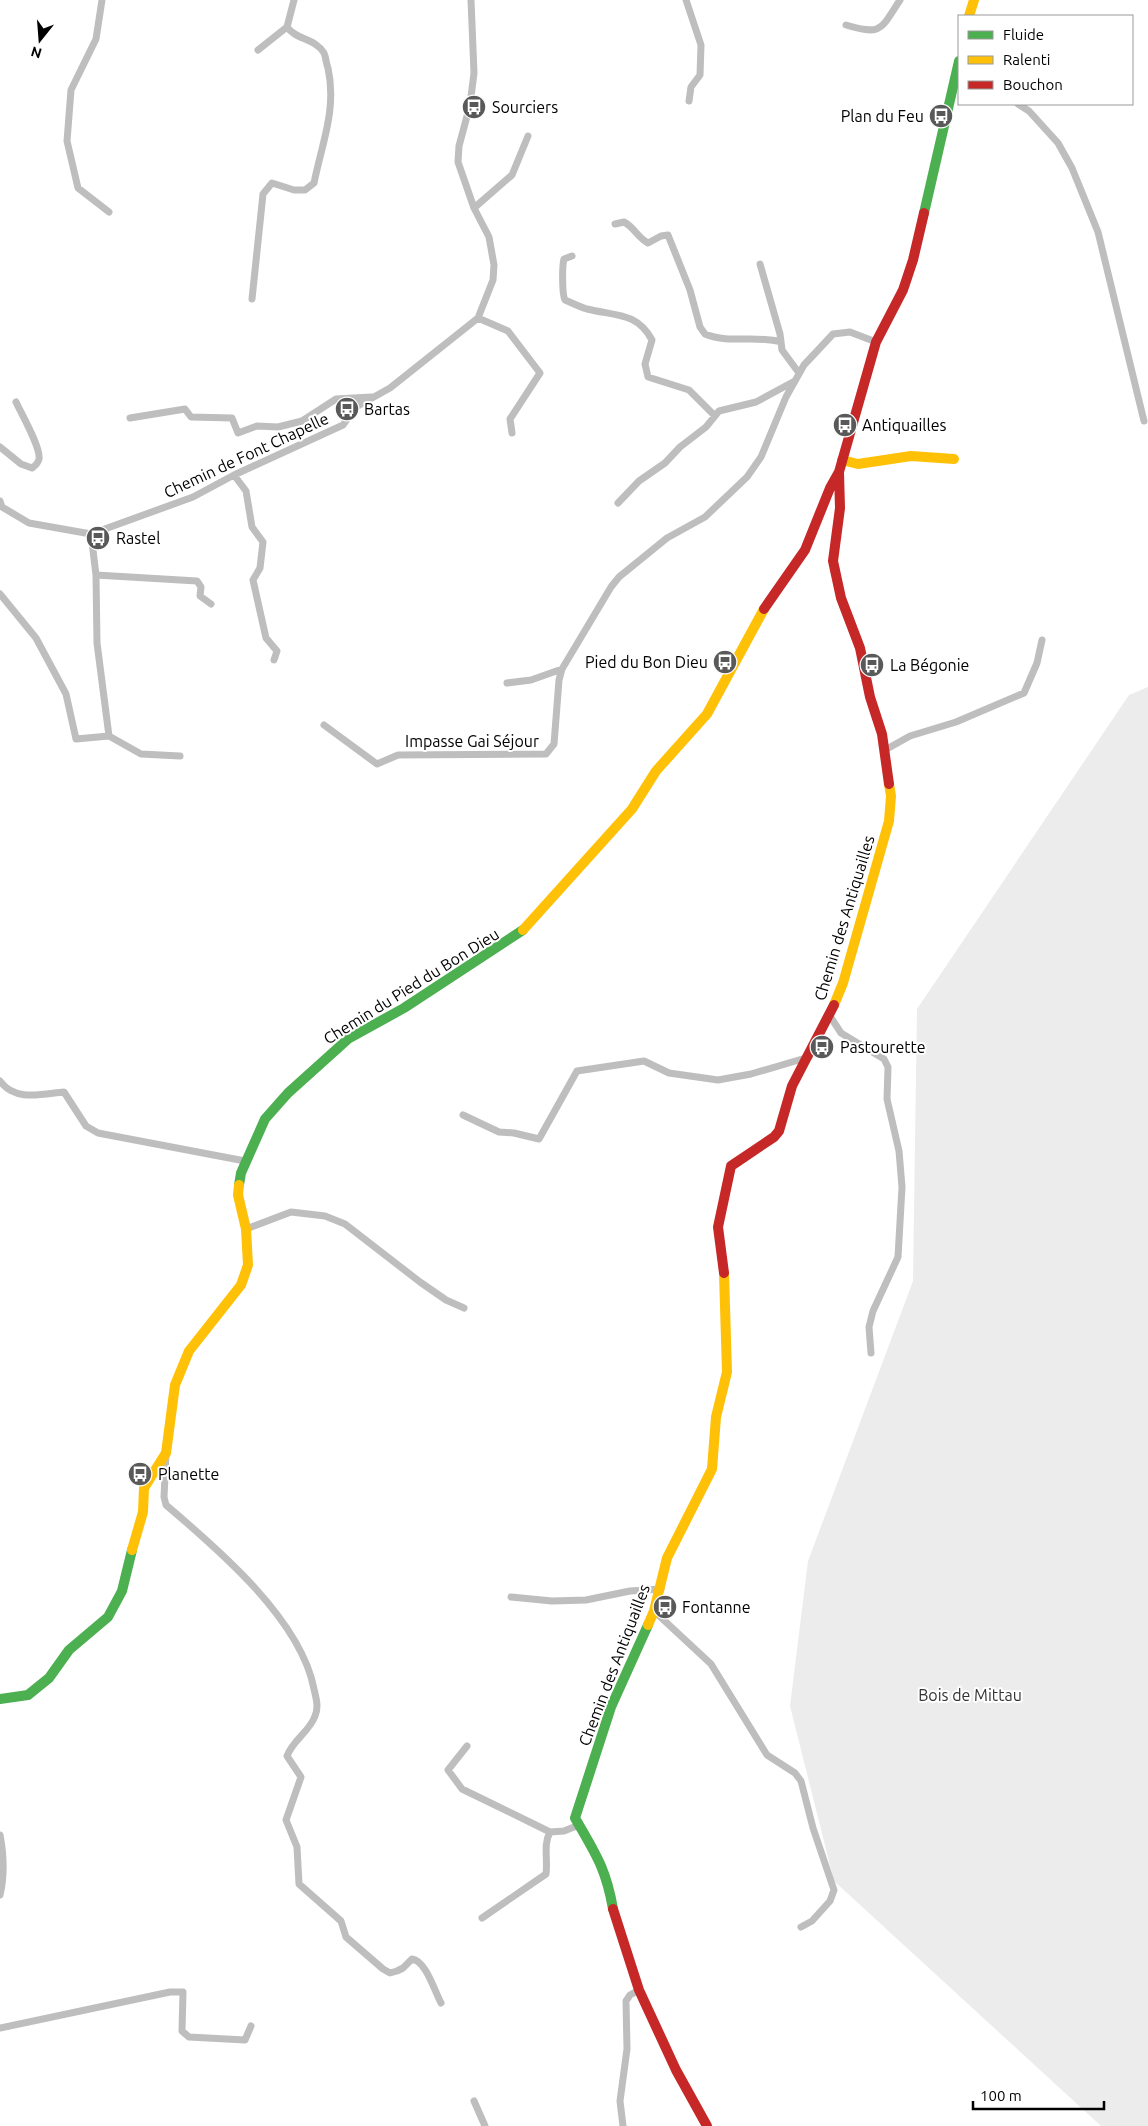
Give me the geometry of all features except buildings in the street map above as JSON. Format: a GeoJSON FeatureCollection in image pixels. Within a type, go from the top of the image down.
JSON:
{"type":"FeatureCollection","features":[{"type":"Feature","properties":{"kind":"street"},"geometry":{"type":"LineString","coordinates":[[102,0],[96,39],[71,90],[68,140],[78,188],[109,212]]}},
{"type":"Feature","properties":{"kind":"street"},"geometry":{"type":"LineString","coordinates":[[258,50],[287,27],[294,0]]}},
{"type":"Feature","properties":{"kind":"street"},"geometry":{"type":"LineString","coordinates":[[471,0],[474,73],[470,106],[459,146],[458,162],[474,208],[489,237],[494,265],[492,280],[478,318],[508,331],[540,373],[510,419],[512,433]]}},
{"type":"Feature","properties":{"kind":"street"},"geometry":{"type":"LineString","coordinates":[[686,0],[701,45],[700,75],[691,87],[689,101]]}},
{"type":"Feature","properties":{"kind":"street"},"geometry":{"type":"LineString","coordinates":[[846,25],[866,31],[876,31],[884,24],[900,0]]}},
{"type":"Feature","properties":{"kind":"street"},"geometry":{"type":"LineString","coordinates":[[969,15],[974,0]]}},
{"type":"Feature","properties":{"kind":"street"},"geometry":{"type":"LineString","coordinates":[[252,299],[263,194],[272,183],[294,190],[305,190],[314,183],[331,112],[332,93],[324,54],[315,44],[293,35],[287,27]]}},
{"type":"Feature","properties":{"kind":"street","name":"Chemin du Pied du Bon Dieu"},"geometry":{"type":"LineString","coordinates":[[0,1699],[28,1696],[49,1678],[69,1650],[108,1617],[122,1591],[143,1512],[144,1488],[151,1474],[166,1453],[175,1385],[188,1351],[241,1285],[249,1255],[246,1229],[238,1195],[241,1173],[265,1119],[278,1102],[329,1054],[348,1039],[404,1008],[518,935],[632,809],[656,771],[707,714],[772,595],[805,550],[830,488],[840,472],[853,417],[876,342],[903,290],[913,260],[957,80]]}},
{"type":"Feature","properties":{"kind":"street"},"geometry":{"type":"LineString","coordinates":[[1020,105],[1029,111],[1058,143],[1072,168],[1098,232],[1144,421]]}},
{"type":"Feature","properties":{"kind":"street"},"geometry":{"type":"LineString","coordinates":[[474,208],[512,175],[528,136]]}},
{"type":"Feature","properties":{"kind":"street"},"geometry":{"type":"LineString","coordinates":[[615,224],[624,222],[633,227],[642,240],[648,243],[661,236],[668,235],[690,290],[700,327],[705,334],[732,338],[770,339],[781,342]]}},
{"type":"Feature","properties":{"kind":"street"},"geometry":{"type":"LineString","coordinates":[[572,256],[564,259],[561,270],[565,281],[563,296],[565,300],[585,309],[632,318],[646,329],[652,340],[645,364],[648,377],[689,390],[715,416]]}},
{"type":"Feature","properties":{"kind":"street"},"geometry":{"type":"LineString","coordinates":[[760,264],[782,350],[799,372]]}},
{"type":"Feature","properties":{"kind":"street","name":"Chemin de Font Chapelle"},"geometry":{"type":"LineString","coordinates":[[92,534],[193,497],[234,475],[344,425],[356,407],[390,388],[478,318]]}},
{"type":"Feature","properties":{"kind":"street","name":"Impasse Gai Séjour"},"geometry":{"type":"LineString","coordinates":[[324,725],[377,764],[398,755],[546,754],[554,744],[559,680],[562,669],[619,576],[667,538],[705,517],[747,476],[761,457],[799,372],[833,334],[850,332],[876,342]]}},
{"type":"Feature","properties":{"kind":"street"},"geometry":{"type":"LineString","coordinates":[[618,502],[639,481],[665,463],[680,447],[706,427],[719,411],[756,402],[794,382]]}},
{"type":"Feature","properties":{"kind":"street"},"geometry":{"type":"LineString","coordinates":[[130,418],[184,409],[191,417],[232,418],[238,433],[257,426],[278,427],[302,421],[336,399],[374,397]]}},
{"type":"Feature","properties":{"kind":"street"},"geometry":{"type":"LineString","coordinates":[[0,448],[21,464],[32,468],[37,464],[40,457],[16,402]]}},
{"type":"Feature","properties":{"kind":"street"},"geometry":{"type":"LineString","coordinates":[[842,460],[858,464],[911,456],[954,460]]}},
{"type":"Feature","properties":{"kind":"street","name":"Chemin des Antiquailles"},"geometry":{"type":"LineString","coordinates":[[579,1825],[575,1818],[577,1808],[611,1707],[654,1612],[667,1558],[712,1469],[716,1417],[727,1372],[726,1286],[718,1226],[731,1166],[768,1141],[779,1131],[792,1086],[830,1016],[843,983],[889,821],[891,796],[885,750],[860,648],[841,598],[833,561],[840,508],[840,472]]}},
{"type":"Feature","properties":{"kind":"street"},"geometry":{"type":"LineString","coordinates":[[234,475],[246,491],[252,527],[263,542],[260,568],[252,580],[266,638],[277,651],[274,660]]}},
{"type":"Feature","properties":{"kind":"street"},"geometry":{"type":"LineString","coordinates":[[0,501],[2,507],[29,523],[92,534],[96,575],[96,644],[110,736]]}},
{"type":"Feature","properties":{"kind":"street"},"geometry":{"type":"LineString","coordinates":[[96,575],[196,581],[201,587],[200,596],[211,604]]}},
{"type":"Feature","properties":{"kind":"street"},"geometry":{"type":"LineString","coordinates":[[0,594],[36,638],[66,694],[76,739],[110,736],[141,754],[180,756]]}},
{"type":"Feature","properties":{"kind":"street"},"geometry":{"type":"LineString","coordinates":[[885,750],[910,736],[956,722],[1024,693],[1037,663],[1042,640]]}},
{"type":"Feature","properties":{"kind":"street"},"geometry":{"type":"LineString","coordinates":[[507,683],[531,680],[562,669]]}},
{"type":"Feature","properties":{"kind":"street"},"geometry":{"type":"LineString","coordinates":[[830,1016],[842,1033],[884,1059],[888,1067],[887,1099],[899,1150],[902,1187],[898,1257],[873,1311],[869,1327],[871,1353]]}},
{"type":"Feature","properties":{"kind":"street"},"geometry":{"type":"LineString","coordinates":[[463,1115],[499,1132],[514,1133],[539,1139],[577,1070],[644,1061],[669,1073],[718,1080],[751,1074],[809,1056]]}},
{"type":"Feature","properties":{"kind":"street"},"geometry":{"type":"LineString","coordinates":[[0,1082],[7,1090],[20,1095],[64,1092],[86,1126],[98,1133],[245,1161]]}},
{"type":"Feature","properties":{"kind":"street"},"geometry":{"type":"LineString","coordinates":[[246,1229],[290,1212],[325,1216],[345,1224],[420,1282],[446,1300],[464,1308]]}},
{"type":"Feature","properties":{"kind":"street"},"geometry":{"type":"LineString","coordinates":[[166,1453],[164,1497],[166,1506],[222,1552],[297,1641],[311,1672],[317,1704],[315,1716],[289,1749],[287,1756],[301,1777],[286,1820],[297,1848],[299,1884],[340,1921],[346,1937],[382,1969],[390,1973],[404,1968],[412,1959],[417,1960],[424,1966],[441,2003]]}},
{"type":"Feature","properties":{"kind":"street"},"geometry":{"type":"LineString","coordinates":[[511,1597],[552,1601],[586,1600],[630,1591],[661,1589]]}},
{"type":"Feature","properties":{"kind":"street"},"geometry":{"type":"LineString","coordinates":[[654,1612],[711,1664],[768,1755],[794,1773],[801,1781],[813,1828],[834,1890],[830,1901],[824,1908],[812,1921],[801,1927]]}},
{"type":"Feature","properties":{"kind":"street"},"geometry":{"type":"LineString","coordinates":[[466,1746],[448,1770],[462,1789],[550,1832],[564,1832],[579,1825],[601,1862],[608,1880],[614,1917],[639,1990],[676,2070],[706,2126]]}},
{"type":"Feature","properties":{"kind":"street"},"geometry":{"type":"LineString","coordinates":[[482,1918],[546,1874],[548,1864],[545,1841],[550,1832]]}},
{"type":"Feature","properties":{"kind":"street"},"geometry":{"type":"LineString","coordinates":[[0,1835],[4,1864],[4,1878],[0,1895]]}},
{"type":"Feature","properties":{"kind":"street"},"geometry":{"type":"LineString","coordinates":[[623,2126],[620,2101],[627,2049],[626,2001],[630,1995],[639,1990]]}},
{"type":"Feature","properties":{"kind":"street"},"geometry":{"type":"LineString","coordinates":[[0,2028],[170,1992],[183,1992],[182,2030],[189,2037],[245,2040],[251,2026]]}},
{"type":"Feature","properties":{"kind":"street"},"geometry":{"type":"LineString","coordinates":[[474,2101],[485,2126]]}},
{"type":"Feature","properties":{"kind":"green space","name":"Bois de Mittau"},"geometry":{"type":"Polygon","coordinates":[[[1148,687],[1148,2126],[1101,2126],[834,1881],[790,1706],[808,1561],[913,1281],[917,1009],[1129,695],[1148,687]]]}},
{"type":"Feature","properties":{"kind":"traffic: fast"},"geometry":{"type":"LineString","coordinates":[[924,213],[958,65]]}},
{"type":"Feature","properties":{"kind":"traffic: fast"},"geometry":{"type":"LineString","coordinates":[[239,1185],[241,1173],[265,1119],[288,1093],[348,1039],[404,1008],[523,930]]}},
{"type":"Feature","properties":{"kind":"traffic: fast"},"geometry":{"type":"LineString","coordinates":[[0,1699],[28,1695],[49,1678],[69,1650],[108,1617],[122,1591],[132,1550]]}},
{"type":"Feature","properties":{"kind":"traffic: fast"},"geometry":{"type":"LineString","coordinates":[[613,1909],[603,1871],[575,1818],[611,1707],[648,1625]]}},
{"type":"Feature","properties":{"kind":"traffic: slow"},"geometry":{"type":"LineString","coordinates":[[969,15],[974,0]]}},
{"type":"Feature","properties":{"kind":"traffic: slow"},"geometry":{"type":"LineString","coordinates":[[842,460],[858,464],[911,456],[954,459]]}},
{"type":"Feature","properties":{"kind":"traffic: slow"},"geometry":{"type":"LineString","coordinates":[[523,930],[632,809],[656,771],[707,714],[764,609]]}},
{"type":"Feature","properties":{"kind":"traffic: slow"},"geometry":{"type":"LineString","coordinates":[[834,1005],[843,983],[889,821],[891,796],[889,784]]}},
{"type":"Feature","properties":{"kind":"traffic: slow"},"geometry":{"type":"LineString","coordinates":[[132,1550],[143,1512],[144,1488],[166,1453],[175,1385],[189,1351],[241,1285],[248,1265],[246,1229],[238,1195],[239,1185]]}},
{"type":"Feature","properties":{"kind":"traffic: slow"},"geometry":{"type":"LineString","coordinates":[[648,1625],[654,1611],[667,1558],[712,1469],[716,1417],[727,1372],[724,1273]]}},
{"type":"Feature","properties":{"kind":"traffic: jam"},"geometry":{"type":"LineString","coordinates":[[764,609],[805,550],[830,488],[839,472],[876,342],[903,290],[913,260],[924,213]]}},
{"type":"Feature","properties":{"kind":"traffic: jam"},"geometry":{"type":"LineString","coordinates":[[839,473],[840,508],[833,561],[841,598],[860,648],[870,697],[882,734],[889,784]]}},
{"type":"Feature","properties":{"kind":"traffic: jam"},"geometry":{"type":"LineString","coordinates":[[724,1273],[718,1227],[731,1166],[774,1137],[779,1131],[792,1086],[834,1005]]}},
{"type":"Feature","properties":{"kind":"traffic: jam"},"geometry":{"type":"LineString","coordinates":[[613,1909],[639,1990],[676,2070],[707,2126]]}},
{"type":"Feature","properties":{"kind":"place","name":"Sourciers"},"geometry":{"type":"Point","coordinates":[474,107]}},
{"type":"Feature","properties":{"kind":"place","name":"Plan du Feu"},"geometry":{"type":"Point","coordinates":[941,116]}},
{"type":"Feature","properties":{"kind":"place","name":"Bartas"},"geometry":{"type":"Point","coordinates":[347,409]}},
{"type":"Feature","properties":{"kind":"place","name":"Antiquailles"},"geometry":{"type":"Point","coordinates":[845,425]}},
{"type":"Feature","properties":{"kind":"place","name":"Rastel"},"geometry":{"type":"Point","coordinates":[98,538]}},
{"type":"Feature","properties":{"kind":"place","name":"Pied du Bon Dieu"},"geometry":{"type":"Point","coordinates":[725,662]}},
{"type":"Feature","properties":{"kind":"place","name":"La Bégonie"},"geometry":{"type":"Point","coordinates":[872,665]}},
{"type":"Feature","properties":{"kind":"place","name":"Pastourette"},"geometry":{"type":"Point","coordinates":[822,1047]}},
{"type":"Feature","properties":{"kind":"place","name":"Planette"},"geometry":{"type":"Point","coordinates":[140,1474]}},
{"type":"Feature","properties":{"kind":"place","name":"Fontanne"},"geometry":{"type":"Point","coordinates":[665,1607]}}]}
